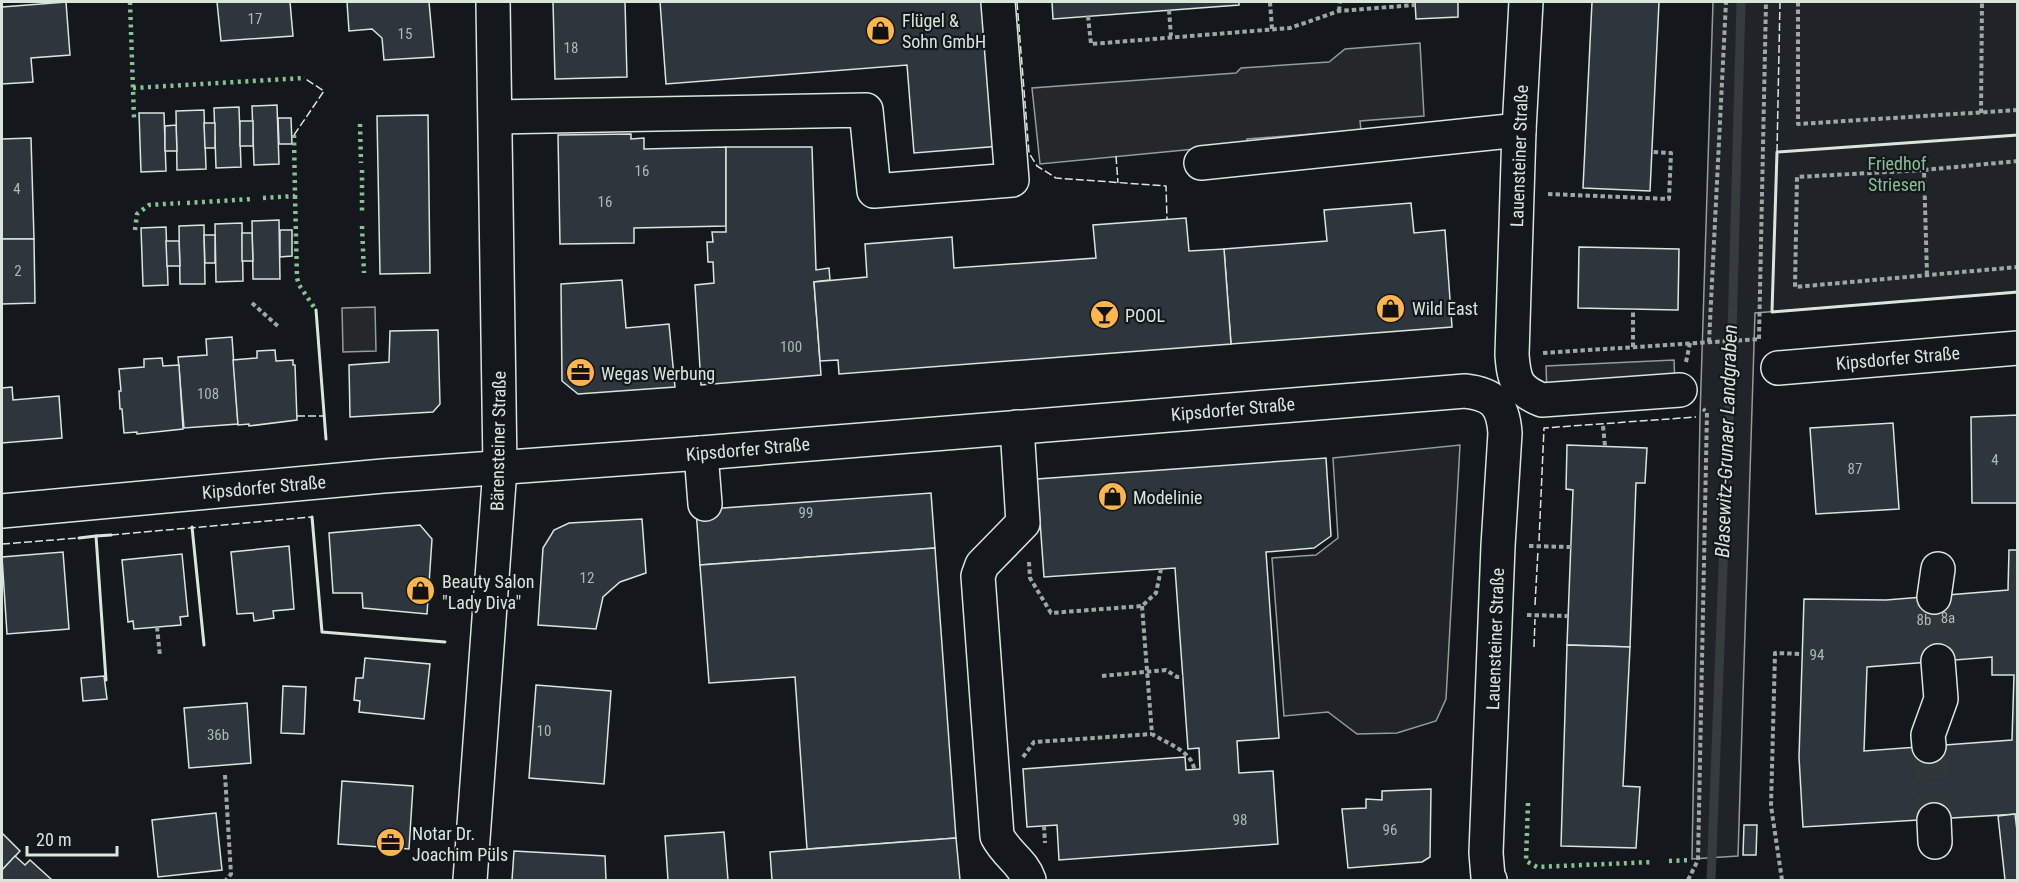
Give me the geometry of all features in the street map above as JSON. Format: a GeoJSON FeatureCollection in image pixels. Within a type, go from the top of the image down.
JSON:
{"type":"FeatureCollection","features":[{"type":"Feature","properties":{"kind":"street","name":"Bärensteiner Straße"},"geometry":{"type":"LineString","coordinates":[[470,880],[500,468],[494,2]]}},
{"type":"Feature","properties":{"kind":"street"},"geometry":{"type":"LineString","coordinates":[[496,117],[866,110],[874,191],[1012,180],[998,2]]}},
{"type":"Feature","properties":{"kind":"street","name":"Lauensteiner Straße"},"geometry":{"type":"LineString","coordinates":[[1490,880],[1486,853],[1498,546],[1526,2]]}},
{"type":"Feature","properties":{"kind":"street"},"geometry":{"type":"LineString","coordinates":[[1201,163],[1519,130]]}},
{"type":"Feature","properties":{"kind":"street","name":"Kipsdorfer Straße"},"geometry":{"type":"LineString","coordinates":[[1778,368],[2018,348]]}},
{"type":"Feature","properties":{"kind":"street","name":"Kipsdorfer Straße"},"geometry":{"type":"LineString","coordinates":[[2,511],[383,476],[701,453],[1465,391],[1482,393],[1507,379],[1525,393],[1542,400],[1680,390]]}},
{"type":"Feature","properties":{"kind":"street"},"geometry":{"type":"LineString","coordinates":[[1017,427],[1023,523],[982,565],[978,576],[998,836],[1004,849],[1025,870],[1029,880]]}},
{"type":"Feature","properties":{"kind":"street"},"geometry":{"type":"LineString","coordinates":[[701,453],[705,504]]}},
{"type":"Feature","properties":{"kind":"street"},"geometry":{"type":"LineString","coordinates":[[1929,746],[1928,735],[1941,699],[1938,661]]}},
{"type":"Feature","properties":{"kind":"path"},"geometry":{"type":"LineString","coordinates":[[1270,2],[1272,29]]}},
{"type":"Feature","properties":{"kind":"path"},"geometry":{"type":"LineString","coordinates":[[1340,2],[1340,11]]}},
{"type":"Feature","properties":{"kind":"path"},"geometry":{"type":"LineString","coordinates":[[1709,342],[1726,2]]}},
{"type":"Feature","properties":{"kind":"path"},"geometry":{"type":"LineString","coordinates":[[1507,379],[1633,347],[1759,339],[1766,2]]}},
{"type":"Feature","properties":{"kind":"path"},"geometry":{"type":"LineString","coordinates":[[1798,2],[1798,124],[2018,110]]}},
{"type":"Feature","properties":{"kind":"path"},"geometry":{"type":"LineString","coordinates":[[1981,113],[1982,2]]}},
{"type":"Feature","properties":{"kind":"path"},"geometry":{"type":"LineString","coordinates":[[1088,16],[1091,44],[1290,28],[1340,11],[1415,5]]}},
{"type":"Feature","properties":{"kind":"path"},"geometry":{"type":"LineString","coordinates":[[1169,10],[1171,37]]}},
{"type":"Feature","properties":{"kind":"path"},"geometry":{"type":"LineString","coordinates":[[1563,194],[1669,199],[1671,153],[1652,153]]}},
{"type":"Feature","properties":{"kind":"path"},"geometry":{"type":"LineString","coordinates":[[2018,161],[1924,170],[1797,177],[1795,288],[2018,267]]}},
{"type":"Feature","properties":{"kind":"path"},"geometry":{"type":"LineString","coordinates":[[1924,170],[1927,275]]}},
{"type":"Feature","properties":{"kind":"path"},"geometry":{"type":"LineString","coordinates":[[252,303],[280,328]]}},
{"type":"Feature","properties":{"kind":"path"},"geometry":{"type":"LineString","coordinates":[[1633,309],[1633,347]]}},
{"type":"Feature","properties":{"kind":"path"},"geometry":{"type":"LineString","coordinates":[[1680,390],[1707,412],[1698,860],[1688,880]]}},
{"type":"Feature","properties":{"kind":"path"},"geometry":{"type":"LineString","coordinates":[[1023,523],[1027,540],[1030,578],[1051,613],[1142,606],[1156,593],[1161,569]]}},
{"type":"Feature","properties":{"kind":"path"},"geometry":{"type":"LineString","coordinates":[[1498,546],[1571,547]]}},
{"type":"Feature","properties":{"kind":"path"},"geometry":{"type":"LineString","coordinates":[[1142,606],[1152,734]]}},
{"type":"Feature","properties":{"kind":"path"},"geometry":{"type":"LineString","coordinates":[[1496,614],[1568,616]]}},
{"type":"Feature","properties":{"kind":"path"},"geometry":{"type":"LineString","coordinates":[[157,627],[160,656]]}},
{"type":"Feature","properties":{"kind":"path"},"geometry":{"type":"LineString","coordinates":[[1782,880],[1771,806],[1776,653],[1802,654]]}},
{"type":"Feature","properties":{"kind":"path"},"geometry":{"type":"LineString","coordinates":[[1102,676],[1166,670],[1177,677],[1183,677]]}},
{"type":"Feature","properties":{"kind":"path"},"geometry":{"type":"LineString","coordinates":[[1022,759],[1034,742],[1152,734],[1187,755],[1193,762],[1194,769]]}},
{"type":"Feature","properties":{"kind":"path"},"geometry":{"type":"LineString","coordinates":[[225,775],[231,874],[226,880]]}},
{"type":"Feature","properties":{"kind":"green space","name":"Friedhof Striesen"},"geometry":{"type":"Polygon","coordinates":[[[1713,2],[2017,2],[2018,292],[1755,313],[1738,856],[1692,859],[1700,417],[1713,2]]]}},
{"type":"Feature","properties":{"kind":"green space"},"geometry":{"type":"Polygon","coordinates":[[[1460,445],[1446,699],[1436,721],[1397,733],[1357,734],[1328,712],[1284,716],[1272,558],[1316,555],[1338,538],[1333,458],[1460,445]]]}},
{"type":"Feature","properties":{"kind":"shaded area"},"geometry":{"type":"Polygon","coordinates":[[[1420,43],[1424,116],[1360,121],[1361,130],[1247,139],[1247,144],[1040,164],[1032,88],[1236,73],[1241,68],[1329,62],[1345,49],[1420,43]]]}},
{"type":"Feature","properties":{"kind":"shaded area"},"geometry":{"type":"Polygon","coordinates":[[[375,307],[376,351],[343,352],[342,308],[375,307]]]}},
{"type":"Feature","properties":{"kind":"shaded area"},"geometry":{"type":"Polygon","coordinates":[[[1674,360],[1675,387],[1547,394],[1546,366],[1674,360]]]}},
{"type":"Feature","properties":{"kind":"building"},"geometry":{"type":"Polygon","coordinates":[[[66,2],[70,55],[31,58],[33,82],[2,84],[2,7],[66,2]]]}},
{"type":"Feature","properties":{"kind":"building"},"geometry":{"type":"Polygon","coordinates":[[[217,2],[290,2],[293,36],[221,41],[217,2]]]}},
{"type":"Feature","properties":{"kind":"building"},"geometry":{"type":"Polygon","coordinates":[[[347,2],[429,2],[434,57],[384,60],[382,38],[372,29],[349,31],[347,2]]]}},
{"type":"Feature","properties":{"kind":"building"},"geometry":{"type":"Polygon","coordinates":[[[553,2],[625,2],[627,77],[555,79],[553,2]]]}},
{"type":"Feature","properties":{"kind":"building"},"geometry":{"type":"Polygon","coordinates":[[[660,2],[989,2],[1001,146],[914,153],[907,65],[666,84],[660,2]]]}},
{"type":"Feature","properties":{"kind":"building"},"geometry":{"type":"Polygon","coordinates":[[[1052,2],[1239,2],[1239,5],[1053,19],[1052,2]]]}},
{"type":"Feature","properties":{"kind":"building"},"geometry":{"type":"Polygon","coordinates":[[[1415,2],[1458,2],[1458,17],[1416,19],[1415,2]]]}},
{"type":"Feature","properties":{"kind":"building"},"geometry":{"type":"Polygon","coordinates":[[[1592,2],[1659,2],[1650,191],[1583,188],[1592,2]]]}},
{"type":"Feature","properties":{"kind":"building"},"geometry":{"type":"Polygon","coordinates":[[[277,105],[279,164],[254,165],[252,106],[277,105]]]}},
{"type":"Feature","properties":{"kind":"building"},"geometry":{"type":"Polygon","coordinates":[[[239,107],[241,167],[216,168],[214,108],[239,107]]]}},
{"type":"Feature","properties":{"kind":"building"},"geometry":{"type":"Polygon","coordinates":[[[204,110],[206,169],[177,170],[176,111],[204,110]]]}},
{"type":"Feature","properties":{"kind":"building"},"geometry":{"type":"Polygon","coordinates":[[[139,113],[164,113],[166,171],[141,172],[139,113]]]}},
{"type":"Feature","properties":{"kind":"building"},"geometry":{"type":"Polygon","coordinates":[[[428,115],[430,273],[380,274],[377,116],[428,115]]]}},
{"type":"Feature","properties":{"kind":"building"},"geometry":{"type":"Polygon","coordinates":[[[278,118],[291,118],[292,144],[279,144],[278,118]]]}},
{"type":"Feature","properties":{"kind":"building"},"geometry":{"type":"Polygon","coordinates":[[[240,121],[253,121],[253,146],[240,146],[240,121]]]}},
{"type":"Feature","properties":{"kind":"building"},"geometry":{"type":"Polygon","coordinates":[[[204,123],[215,123],[215,148],[205,148],[204,123]]]}},
{"type":"Feature","properties":{"kind":"building"},"geometry":{"type":"Polygon","coordinates":[[[176,125],[177,151],[165,151],[165,126],[176,125]]]}},
{"type":"Feature","properties":{"kind":"building"},"geometry":{"type":"Polygon","coordinates":[[[631,134],[631,139],[644,138],[644,149],[726,147],[726,226],[634,228],[634,243],[560,244],[558,135],[631,134]]]}},
{"type":"Feature","properties":{"kind":"building"},"geometry":{"type":"Polygon","coordinates":[[[31,138],[34,239],[2,239],[2,139],[31,138]]]}},
{"type":"Feature","properties":{"kind":"building"},"geometry":{"type":"Polygon","coordinates":[[[726,147],[812,147],[816,270],[829,268],[830,280],[814,282],[821,375],[701,385],[695,285],[714,283],[713,262],[708,262],[707,242],[713,242],[712,232],[726,232],[726,147]]]}},
{"type":"Feature","properties":{"kind":"building"},"geometry":{"type":"Polygon","coordinates":[[[1411,203],[1414,233],[1445,230],[1452,327],[1231,344],[1224,249],[1327,241],[1324,210],[1411,203]]]}},
{"type":"Feature","properties":{"kind":"building"},"geometry":{"type":"Polygon","coordinates":[[[1186,218],[1189,251],[1224,249],[1231,344],[839,374],[838,360],[820,361],[814,282],[867,277],[865,244],[952,237],[954,268],[1096,258],[1093,225],[1186,218]]]}},
{"type":"Feature","properties":{"kind":"building"},"geometry":{"type":"Polygon","coordinates":[[[279,220],[280,279],[253,279],[252,221],[279,220]]]}},
{"type":"Feature","properties":{"kind":"building"},"geometry":{"type":"Polygon","coordinates":[[[242,223],[243,281],[216,282],[215,224],[242,223]]]}},
{"type":"Feature","properties":{"kind":"building"},"geometry":{"type":"Polygon","coordinates":[[[204,225],[205,284],[180,284],[179,226],[204,225]]]}},
{"type":"Feature","properties":{"kind":"building"},"geometry":{"type":"Polygon","coordinates":[[[166,227],[168,285],[143,286],[141,228],[166,227]]]}},
{"type":"Feature","properties":{"kind":"building"},"geometry":{"type":"Polygon","coordinates":[[[280,230],[292,230],[292,256],[280,257],[280,230]]]}},
{"type":"Feature","properties":{"kind":"building"},"geometry":{"type":"Polygon","coordinates":[[[242,233],[252,233],[253,261],[242,261],[242,233]]]}},
{"type":"Feature","properties":{"kind":"building"},"geometry":{"type":"Polygon","coordinates":[[[204,235],[215,235],[215,263],[205,263],[204,235]]]}},
{"type":"Feature","properties":{"kind":"building"},"geometry":{"type":"Polygon","coordinates":[[[2,239],[34,239],[35,303],[2,304],[2,239]]]}},
{"type":"Feature","properties":{"kind":"building"},"geometry":{"type":"Polygon","coordinates":[[[166,241],[179,241],[180,266],[167,266],[166,241]]]}},
{"type":"Feature","properties":{"kind":"building"},"geometry":{"type":"Polygon","coordinates":[[[1579,247],[1679,249],[1678,310],[1578,308],[1579,247]]]}},
{"type":"Feature","properties":{"kind":"building"},"geometry":{"type":"Polygon","coordinates":[[[622,280],[626,328],[669,324],[675,387],[578,394],[562,381],[561,284],[622,280]]]}},
{"type":"Feature","properties":{"kind":"building"},"geometry":{"type":"Polygon","coordinates":[[[438,330],[440,404],[433,412],[350,417],[349,365],[389,362],[390,331],[438,330]]]}},
{"type":"Feature","properties":{"kind":"building"},"geometry":{"type":"Polygon","coordinates":[[[232,337],[238,424],[184,428],[178,357],[207,355],[206,339],[232,337]]]}},
{"type":"Feature","properties":{"kind":"building"},"geometry":{"type":"Polygon","coordinates":[[[275,350],[276,361],[293,360],[293,365],[295,365],[297,420],[249,426],[249,424],[238,425],[233,360],[257,358],[257,351],[275,350]]]}},
{"type":"Feature","properties":{"kind":"building"},"geometry":{"type":"Polygon","coordinates":[[[162,358],[163,366],[179,365],[183,429],[137,434],[137,432],[124,433],[122,409],[120,409],[119,369],[144,367],[144,359],[162,358]]]}},
{"type":"Feature","properties":{"kind":"building"},"geometry":{"type":"Polygon","coordinates":[[[12,387],[13,400],[59,396],[62,438],[2,443],[2,388],[12,387]]]}},
{"type":"Feature","properties":{"kind":"building"},"geometry":{"type":"Polygon","coordinates":[[[2018,415],[2018,503],[1972,503],[1971,417],[2018,415]]]}},
{"type":"Feature","properties":{"kind":"building"},"geometry":{"type":"Polygon","coordinates":[[[1893,423],[1899,509],[1816,514],[1810,428],[1893,423]]]}},
{"type":"Feature","properties":{"kind":"building"},"geometry":{"type":"Polygon","coordinates":[[[1567,445],[1647,448],[1645,483],[1636,483],[1630,647],[1567,645],[1573,490],[1566,489],[1567,445]]]}},
{"type":"Feature","properties":{"kind":"building"},"geometry":{"type":"Polygon","coordinates":[[[1326,458],[1331,536],[1314,548],[1266,552],[1279,738],[1237,741],[1239,773],[1273,771],[1278,844],[1059,860],[1057,825],[1027,827],[1023,769],[1185,757],[1186,770],[1200,769],[1199,748],[1188,749],[1175,568],[1044,577],[1037,479],[1326,458]]]}},
{"type":"Feature","properties":{"kind":"building"},"geometry":{"type":"Polygon","coordinates":[[[931,493],[935,548],[700,565],[696,510],[931,493]]]}},
{"type":"Feature","properties":{"kind":"building"},"geometry":{"type":"Polygon","coordinates":[[[642,519],[646,573],[620,582],[603,597],[596,629],[538,625],[543,548],[554,530],[569,523],[642,519]]]}},
{"type":"Feature","properties":{"kind":"building"},"geometry":{"type":"Polygon","coordinates":[[[420,525],[432,539],[427,614],[363,608],[362,593],[333,593],[329,533],[420,525]]]}},
{"type":"Feature","properties":{"kind":"building"},"geometry":{"type":"Polygon","coordinates":[[[289,546],[294,609],[273,611],[274,618],[254,621],[253,613],[237,614],[231,552],[289,546]]]}},
{"type":"Feature","properties":{"kind":"building"},"geometry":{"type":"Polygon","coordinates":[[[935,548],[956,838],[807,849],[795,677],[709,683],[700,565],[935,548]]]}},
{"type":"Feature","properties":{"kind":"building"},"geometry":{"type":"Polygon","coordinates":[[[2009,550],[2018,550],[2018,814],[1803,827],[1799,757],[1804,599],[1886,600],[2008,590],[2009,550]],[[1992,657],[1867,667],[1864,751],[2012,740],[2014,675],[1992,675],[1992,657]]]}},
{"type":"Feature","properties":{"kind":"building"},"geometry":{"type":"Polygon","coordinates":[[[63,552],[69,629],[7,634],[2,557],[63,552]]]}},
{"type":"Feature","properties":{"kind":"building"},"geometry":{"type":"Polygon","coordinates":[[[182,554],[188,616],[180,617],[181,625],[134,629],[133,621],[128,622],[122,560],[182,554]]]}},
{"type":"Feature","properties":{"kind":"building"},"geometry":{"type":"Polygon","coordinates":[[[1567,645],[1630,647],[1623,786],[1640,787],[1636,848],[1561,846],[1567,645]]]}},
{"type":"Feature","properties":{"kind":"building"},"geometry":{"type":"Polygon","coordinates":[[[365,658],[430,664],[424,719],[359,712],[360,701],[354,700],[356,678],[363,678],[365,658]]]}},
{"type":"Feature","properties":{"kind":"building"},"geometry":{"type":"Polygon","coordinates":[[[104,676],[107,699],[83,701],[81,678],[104,676]]]}},
{"type":"Feature","properties":{"kind":"building"},"geometry":{"type":"Polygon","coordinates":[[[536,685],[611,691],[604,784],[529,778],[536,685]]]}},
{"type":"Feature","properties":{"kind":"building"},"geometry":{"type":"Polygon","coordinates":[[[283,686],[306,687],[304,734],[281,733],[283,686]]]}},
{"type":"Feature","properties":{"kind":"building"},"geometry":{"type":"Polygon","coordinates":[[[247,703],[251,763],[189,768],[184,708],[247,703]]]}},
{"type":"Feature","properties":{"kind":"building"},"geometry":{"type":"Polygon","coordinates":[[[342,781],[413,786],[409,849],[338,844],[342,781]]]}},
{"type":"Feature","properties":{"kind":"building"},"geometry":{"type":"Polygon","coordinates":[[[1431,789],[1430,857],[1422,862],[1348,868],[1342,809],[1366,808],[1366,799],[1382,800],[1382,791],[1431,789]]]}},
{"type":"Feature","properties":{"kind":"building"},"geometry":{"type":"Polygon","coordinates":[[[216,813],[222,870],[158,877],[152,820],[216,813]]]}},
{"type":"Feature","properties":{"kind":"building"},"geometry":{"type":"Polygon","coordinates":[[[2015,814],[2018,839],[2018,880],[2005,880],[1998,816],[2015,814]]]}},
{"type":"Feature","properties":{"kind":"building"},"geometry":{"type":"Polygon","coordinates":[[[1744,825],[1757,825],[1756,855],[1743,855],[1744,825]]]}},
{"type":"Feature","properties":{"kind":"building"},"geometry":{"type":"Polygon","coordinates":[[[724,832],[728,880],[668,880],[665,836],[724,832]]]}},
{"type":"Feature","properties":{"kind":"building"},"geometry":{"type":"Polygon","coordinates":[[[2,833],[20,851],[2,870],[2,833]]]}},
{"type":"Feature","properties":{"kind":"building"},"geometry":{"type":"Polygon","coordinates":[[[956,838],[960,880],[772,880],[770,852],[956,838]]]}},
{"type":"Feature","properties":{"kind":"building"},"geometry":{"type":"Polygon","coordinates":[[[514,851],[605,856],[606,880],[512,880],[514,851]]]}},
{"type":"Feature","properties":{"kind":"building"},"geometry":{"type":"Polygon","coordinates":[[[15,856],[25,865],[30,860],[52,880],[2,880],[2,870],[15,856]]]}},
{"type":"Feature","properties":{"kind":"waterway","name":"Blasewitz‐Grunaer Landgraben"},"geometry":{"type":"LineString","coordinates":[[1711,880],[1732,334],[1741,2]]}},
{"type":"Feature","properties":{"kind":"tunnel"},"geometry":{"type":"LineString","coordinates":[[1934,597],[1938,661]]}},
{"type":"Feature","properties":{"kind":"tunnel"},"geometry":{"type":"LineString","coordinates":[[1929,746],[1934,820]]}},
{"type":"Feature","properties":{"kind":"hedge"},"geometry":{"type":"LineString","coordinates":[[130,2],[134,118]]}},
{"type":"Feature","properties":{"kind":"hedge"},"geometry":{"type":"LineString","coordinates":[[133,88],[304,78]]}},
{"type":"Feature","properties":{"kind":"hedge"},"geometry":{"type":"LineString","coordinates":[[360,124],[361,163]]}},
{"type":"Feature","properties":{"kind":"hedge"},"geometry":{"type":"LineString","coordinates":[[263,198],[295,196],[294,135]]}},
{"type":"Feature","properties":{"kind":"hedge"},"geometry":{"type":"LineString","coordinates":[[362,170],[362,214]]}},
{"type":"Feature","properties":{"kind":"hedge"},"geometry":{"type":"LineString","coordinates":[[295,196],[297,278],[299,285],[316,310]]}},
{"type":"Feature","properties":{"kind":"hedge"},"geometry":{"type":"LineString","coordinates":[[187,203],[252,199]]}},
{"type":"Feature","properties":{"kind":"hedge"},"geometry":{"type":"LineString","coordinates":[[135,230],[137,214],[149,205],[180,203]]}},
{"type":"Feature","properties":{"kind":"hedge"},"geometry":{"type":"LineString","coordinates":[[362,226],[364,273]]}},
{"type":"Feature","properties":{"kind":"hedge"},"geometry":{"type":"LineString","coordinates":[[1528,803],[1526,861],[1537,867],[1653,862]]}},
{"type":"Feature","properties":{"kind":"hedge"},"geometry":{"type":"LineString","coordinates":[[1669,861],[1690,860]]}},
{"type":"Feature","properties":{"kind":"fence"},"geometry":{"type":"LineString","coordinates":[[1017,2],[1029,153],[1037,166],[1056,178],[1166,186],[1167,219]]}},
{"type":"Feature","properties":{"kind":"fence"},"geometry":{"type":"LineString","coordinates":[[1777,152],[1780,2]]}},
{"type":"Feature","properties":{"kind":"fence"},"geometry":{"type":"LineString","coordinates":[[294,135],[324,91],[304,78]]}},
{"type":"Feature","properties":{"kind":"fence"},"geometry":{"type":"LineString","coordinates":[[1116,156],[1118,183]]}},
{"type":"Feature","properties":{"kind":"fence"},"geometry":{"type":"LineString","coordinates":[[297,416],[325,416]]}},
{"type":"Feature","properties":{"kind":"fence"},"geometry":{"type":"LineString","coordinates":[[1539,541],[1544,428],[1696,417]]}},
{"type":"Feature","properties":{"kind":"fence"},"geometry":{"type":"LineString","coordinates":[[111,535],[312,517]]}},
{"type":"Feature","properties":{"kind":"fence"},"geometry":{"type":"LineString","coordinates":[[2,544],[79,538]]}},
{"type":"Feature","properties":{"kind":"fence"},"geometry":{"type":"LineString","coordinates":[[1535,605],[1538,550]]}},
{"type":"Feature","properties":{"kind":"fence"},"geometry":{"type":"LineString","coordinates":[[1534,647],[1535,619]]}},
{"type":"Feature","properties":{"kind":"wall"},"geometry":{"type":"LineString","coordinates":[[2018,135],[1777,152],[1772,312],[2018,292]]}},
{"type":"Feature","properties":{"kind":"wall"},"geometry":{"type":"LineString","coordinates":[[316,310],[326,439]]}},
{"type":"Feature","properties":{"kind":"wall"},"geometry":{"type":"LineString","coordinates":[[312,517],[322,632],[445,642]]}},
{"type":"Feature","properties":{"kind":"wall"},"geometry":{"type":"LineString","coordinates":[[192,527],[204,645]]}},
{"type":"Feature","properties":{"kind":"wall"},"geometry":{"type":"LineString","coordinates":[[106,680],[96,536],[111,535]]}},
{"type":"Feature","properties":{"kind":"wall"},"geometry":{"type":"LineString","coordinates":[[79,538],[96,536]]}},
{"type":"Feature","properties":{"kind":"place","name":"Flügel & Sohn GmbH"},"geometry":{"type":"Point","coordinates":[881,30]}},
{"type":"Feature","properties":{"kind":"place","name":"Wild East"},"geometry":{"type":"Point","coordinates":[1391,308]}},
{"type":"Feature","properties":{"kind":"place","name":"POOL"},"geometry":{"type":"Point","coordinates":[1104,315]}},
{"type":"Feature","properties":{"kind":"place","name":"Wegas Werbung"},"geometry":{"type":"Point","coordinates":[580,373]}},
{"type":"Feature","properties":{"kind":"place","name":"Modelinie"},"geometry":{"type":"Point","coordinates":[1112,497]}},
{"type":"Feature","properties":{"kind":"place","name":"Beauty Salon \"Lady Diva\""},"geometry":{"type":"Point","coordinates":[421,591]}},
{"type":"Feature","properties":{"kind":"place","name":"Notar Dr. Joachim Püls"},"geometry":{"type":"Point","coordinates":[391,843]}}]}
